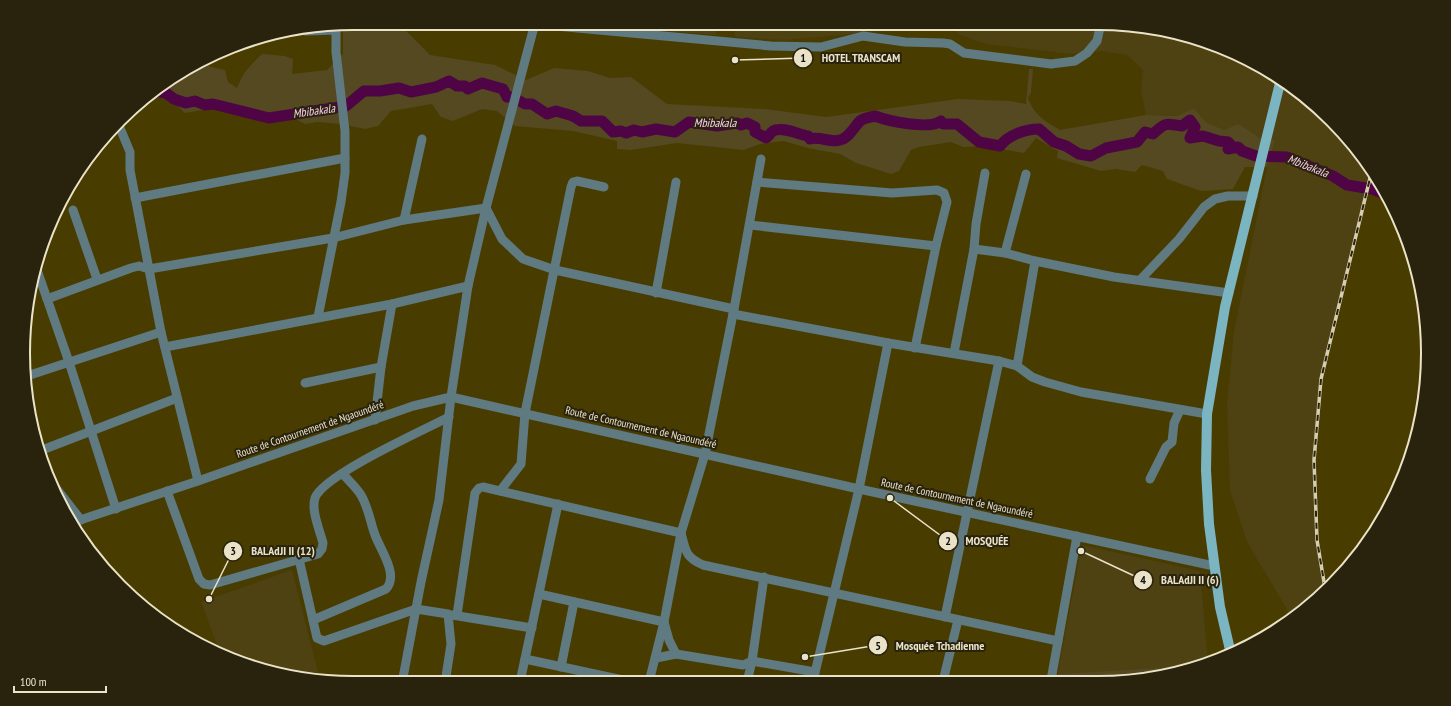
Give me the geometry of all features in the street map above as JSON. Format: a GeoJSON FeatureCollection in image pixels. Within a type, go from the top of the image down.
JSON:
{"type":"FeatureCollection","features":[{"type":"Feature","properties":{"kind":"main road"},"geometry":{"type":"LineString","coordinates":[[1230,648],[1220,607],[1209,524],[1206,470],[1207,414],[1229,293],[1279,86]]}},
{"type":"Feature","properties":{"kind":"street"},"geometry":{"type":"LineString","coordinates":[[403,676],[439,500],[451,397],[468,286],[486,208],[533,30]]}},
{"type":"Feature","properties":{"kind":"street"},"geometry":{"type":"LineString","coordinates":[[599,30],[770,46],[821,47],[862,36],[904,42],[950,44],[964,53],[1051,64],[1075,61],[1087,53],[1097,41],[1099,30]]}},
{"type":"Feature","properties":{"kind":"street"},"geometry":{"type":"LineString","coordinates":[[318,317],[332,238],[341,202],[344,158],[345,131],[336,52],[336,31]]}},
{"type":"Feature","properties":{"kind":"street"},"geometry":{"type":"LineString","coordinates":[[121,129],[130,152],[130,170],[148,269],[161,332],[198,482]]}},
{"type":"Feature","properties":{"kind":"street"},"geometry":{"type":"LineString","coordinates":[[404,220],[422,139]]}},
{"type":"Feature","properties":{"kind":"street"},"geometry":{"type":"LineString","coordinates":[[135,198],[344,158]]}},
{"type":"Feature","properties":{"kind":"street"},"geometry":{"type":"LineString","coordinates":[[651,676],[664,622],[681,533],[705,454],[734,312],[761,159]]}},
{"type":"Feature","properties":{"kind":"street"},"geometry":{"type":"LineString","coordinates":[[954,353],[974,248],[976,224],[985,173]]}},
{"type":"Feature","properties":{"kind":"street"},"geometry":{"type":"LineString","coordinates":[[1005,253],[1026,174]]}},
{"type":"Feature","properties":{"kind":"street"},"geometry":{"type":"LineString","coordinates":[[500,491],[521,464],[525,414],[571,187],[573,182],[604,187]]}},
{"type":"Feature","properties":{"kind":"street"},"geometry":{"type":"LineString","coordinates":[[656,293],[676,182]]}},
{"type":"Feature","properties":{"kind":"street"},"geometry":{"type":"LineString","coordinates":[[757,182],[892,193],[937,190],[944,193],[947,202],[936,246],[915,348]]}},
{"type":"Feature","properties":{"kind":"street"},"geometry":{"type":"LineString","coordinates":[[1140,280],[1179,238],[1204,207],[1215,198],[1228,196],[1253,196]]}},
{"type":"Feature","properties":{"kind":"street"},"geometry":{"type":"LineString","coordinates":[[47,299],[97,279],[139,266],[148,269],[332,238],[404,220],[486,208]]}},
{"type":"Feature","properties":{"kind":"street"},"geometry":{"type":"LineString","coordinates":[[486,208],[502,239],[514,251],[523,259],[555,270],[734,312],[915,348],[999,361],[1016,366],[1032,377],[1045,382],[1081,392],[1207,414]]}},
{"type":"Feature","properties":{"kind":"street"},"geometry":{"type":"LineString","coordinates":[[73,210],[97,279]]}},
{"type":"Feature","properties":{"kind":"street"},"geometry":{"type":"LineString","coordinates":[[750,225],[936,246]]}},
{"type":"Feature","properties":{"kind":"street"},"geometry":{"type":"LineString","coordinates":[[974,248],[1005,253],[1035,261],[1114,277],[1229,293]]}},
{"type":"Feature","properties":{"kind":"street"},"geometry":{"type":"LineString","coordinates":[[1016,366],[1035,261]]}},
{"type":"Feature","properties":{"kind":"street"},"geometry":{"type":"LineString","coordinates":[[39,276],[69,362],[116,509]]}},
{"type":"Feature","properties":{"kind":"street"},"geometry":{"type":"LineString","coordinates":[[165,347],[392,304],[468,286]]}},
{"type":"Feature","properties":{"kind":"street"},"geometry":{"type":"LineString","coordinates":[[375,420],[381,368],[392,304]]}},
{"type":"Feature","properties":{"kind":"street"},"geometry":{"type":"LineString","coordinates":[[31,374],[161,332]]}},
{"type":"Feature","properties":{"kind":"street"},"geometry":{"type":"LineString","coordinates":[[814,676],[859,489],[888,343]]}},
{"type":"Feature","properties":{"kind":"street"},"geometry":{"type":"LineString","coordinates":[[945,617],[999,361]]}},
{"type":"Feature","properties":{"kind":"street"},"geometry":{"type":"LineString","coordinates":[[305,383],[381,368]]}},
{"type":"Feature","properties":{"kind":"street","name":"Route de Contournement de Ngaoundéré"},"geometry":{"type":"LineString","coordinates":[[78,521],[198,482],[413,406],[451,397],[967,513],[1214,566]]}},
{"type":"Feature","properties":{"kind":"street"},"geometry":{"type":"LineString","coordinates":[[45,449],[178,398]]}},
{"type":"Feature","properties":{"kind":"street"},"geometry":{"type":"LineString","coordinates":[[1150,479],[1166,447],[1172,442],[1174,423],[1180,410]]}},
{"type":"Feature","properties":{"kind":"street"},"geometry":{"type":"LineString","coordinates":[[167,491],[199,579],[204,584],[210,584],[318,554],[322,549],[323,543],[314,506],[315,498],[320,490],[356,464],[449,417]]}},
{"type":"Feature","properties":{"kind":"street"},"geometry":{"type":"LineString","coordinates":[[313,620],[386,589],[390,580],[385,552],[374,534],[370,515],[361,495],[343,474]]}},
{"type":"Feature","properties":{"kind":"street"},"geometry":{"type":"LineString","coordinates":[[446,676],[451,644],[452,615],[475,493],[479,488],[483,487],[681,533]]}},
{"type":"Feature","properties":{"kind":"street"},"geometry":{"type":"LineString","coordinates":[[521,676],[558,504]]}},
{"type":"Feature","properties":{"kind":"street"},"geometry":{"type":"LineString","coordinates":[[72,512],[78,521]]}},
{"type":"Feature","properties":{"kind":"street"},"geometry":{"type":"LineString","coordinates":[[681,533],[686,552],[691,560],[703,565],[835,592],[1058,641]]}},
{"type":"Feature","properties":{"kind":"street"},"geometry":{"type":"LineString","coordinates":[[1052,676],[1077,536]]}},
{"type":"Feature","properties":{"kind":"street"},"geometry":{"type":"LineString","coordinates":[[299,559],[317,638],[324,641],[416,609],[532,628]]}},
{"type":"Feature","properties":{"kind":"street"},"geometry":{"type":"LineString","coordinates":[[748,676],[764,577]]}},
{"type":"Feature","properties":{"kind":"street"},"geometry":{"type":"LineString","coordinates":[[539,594],[664,622]]}},
{"type":"Feature","properties":{"kind":"street"},"geometry":{"type":"LineString","coordinates":[[561,667],[574,602]]}},
{"type":"Feature","properties":{"kind":"street"},"geometry":{"type":"LineString","coordinates":[[944,676],[958,620]]}},
{"type":"Feature","properties":{"kind":"street"},"geometry":{"type":"LineString","coordinates":[[664,622],[669,640],[676,654]]}},
{"type":"Feature","properties":{"kind":"street"},"geometry":{"type":"LineString","coordinates":[[656,658],[676,654],[738,665],[748,664],[752,661],[810,676]]}},
{"type":"Feature","properties":{"kind":"street"},"geometry":{"type":"LineString","coordinates":[[525,658],[604,676]]}},
{"type":"Feature","properties":{"kind":"shaded area","name":"Mbibakala"},"geometry":{"type":"Polygon","coordinates":[[[343,30],[405,30],[430,55],[495,65],[526,80],[554,68],[588,71],[610,78],[631,77],[667,104],[765,109],[826,117],[958,99],[1010,101],[1026,104],[1029,69],[1033,69],[1031,93],[1028,98],[1030,104],[1041,117],[1060,130],[1146,115],[1177,116],[1194,108],[1206,122],[1224,130],[1238,124],[1259,138],[1275,140],[1267,167],[1245,167],[1233,189],[1201,191],[1167,179],[1163,171],[1142,165],[1135,172],[1116,169],[1101,171],[1057,158],[1058,151],[1036,138],[1024,153],[985,146],[963,147],[951,142],[919,147],[911,150],[899,171],[891,174],[856,163],[840,154],[808,148],[783,141],[760,144],[744,150],[677,143],[631,150],[617,149],[617,141],[573,131],[515,126],[497,111],[482,109],[453,121],[441,117],[432,104],[391,111],[378,126],[365,129],[342,124],[317,122],[305,124],[288,115],[267,121],[214,108],[185,113],[166,95],[162,93],[191,73],[207,64],[211,67],[225,70],[228,82],[237,88],[241,78],[262,54],[285,56],[293,59],[292,74],[327,70],[343,54],[343,30]]]}},
{"type":"Feature","properties":{"kind":"shaded area"},"geometry":{"type":"Polygon","coordinates":[[[649,30],[716,30],[716,35],[649,30]]]}},
{"type":"Feature","properties":{"kind":"shaded area"},"geometry":{"type":"Polygon","coordinates":[[[734,30],[870,30],[865,33],[783,40],[735,37],[734,30]]]}},
{"type":"Feature","properties":{"kind":"shaded area"},"geometry":{"type":"Polygon","coordinates":[[[956,30],[1119,31],[1161,36],[1202,47],[1241,63],[1260,73],[1295,97],[1311,110],[1341,140],[1370,179],[1321,379],[1314,460],[1317,540],[1324,583],[1311,596],[1289,613],[1247,542],[1230,490],[1227,403],[1234,332],[1267,167],[1275,140],[1259,138],[1238,125],[1224,130],[1206,122],[1194,108],[1177,116],[1146,115],[1141,91],[1143,70],[1127,55],[1102,51],[1072,54],[986,44],[960,35],[956,30]]]}},
{"type":"Feature","properties":{"kind":"shaded area"},"geometry":{"type":"Polygon","coordinates":[[[1082,545],[1200,571],[1208,657],[1182,665],[1148,672],[1057,676],[1082,545]]]}},
{"type":"Feature","properties":{"kind":"shaded area"},"geometry":{"type":"Polygon","coordinates":[[[292,570],[318,674],[290,670],[269,665],[249,659],[218,646],[201,602],[292,570]]]}},
{"type":"Feature","properties":{"kind":"shaded area"},"geometry":{"type":"Polygon","coordinates":[[[1172,667],[1119,675],[1042,675],[1172,667]]]}},
{"type":"Feature","properties":{"kind":"waterway","name":"Mbibakala"},"geometry":{"type":"LineString","coordinates":[[162,92],[166,93],[174,99],[186,103],[195,101],[205,105],[213,104],[269,118],[346,106],[364,91],[380,91],[399,88],[411,92],[436,87],[449,81],[457,86],[465,86],[468,89],[482,83],[503,89],[507,97],[512,97],[525,104],[532,104],[547,114],[556,111],[573,116],[581,121],[602,121],[613,132],[621,131],[626,133],[634,130],[642,132],[656,129],[675,132],[689,122],[717,126],[737,123],[741,125],[747,123],[755,127],[755,132],[766,138],[773,131],[780,129],[808,136],[810,139],[818,138],[836,141],[846,137],[860,121],[875,116],[918,125],[935,124],[941,121],[943,124],[957,124],[979,142],[1000,146],[1003,142],[1018,133],[1039,129],[1054,142],[1066,146],[1079,154],[1091,156],[1106,148],[1137,142],[1145,132],[1153,134],[1164,125],[1169,124],[1182,126],[1190,120],[1195,127],[1190,138],[1203,136],[1228,142],[1230,144],[1228,149],[1238,147],[1242,151],[1256,156],[1287,157],[1333,176],[1347,185],[1372,189],[1378,191]]}},
{"type":"Feature","properties":{"kind":"railway"},"geometry":{"type":"LineString","coordinates":[[1324,583],[1317,540],[1314,460],[1321,379],[1370,179]]}},
{"type":"Feature","properties":{"kind":"place","name":"HOTEL TRANSCAM"},"geometry":{"type":"Point","coordinates":[735,60]}},
{"type":"Feature","properties":{"kind":"place","name":"MOSQUÉE"},"geometry":{"type":"Point","coordinates":[890,498]}},
{"type":"Feature","properties":{"kind":"place","name":"BALAdJI II (6)"},"geometry":{"type":"Point","coordinates":[1081,551]}},
{"type":"Feature","properties":{"kind":"place","name":"BALAdJI II (12)"},"geometry":{"type":"Point","coordinates":[209,599]}},
{"type":"Feature","properties":{"kind":"place","name":"Mosquée Tchadienne"},"geometry":{"type":"Point","coordinates":[805,657]}}]}
